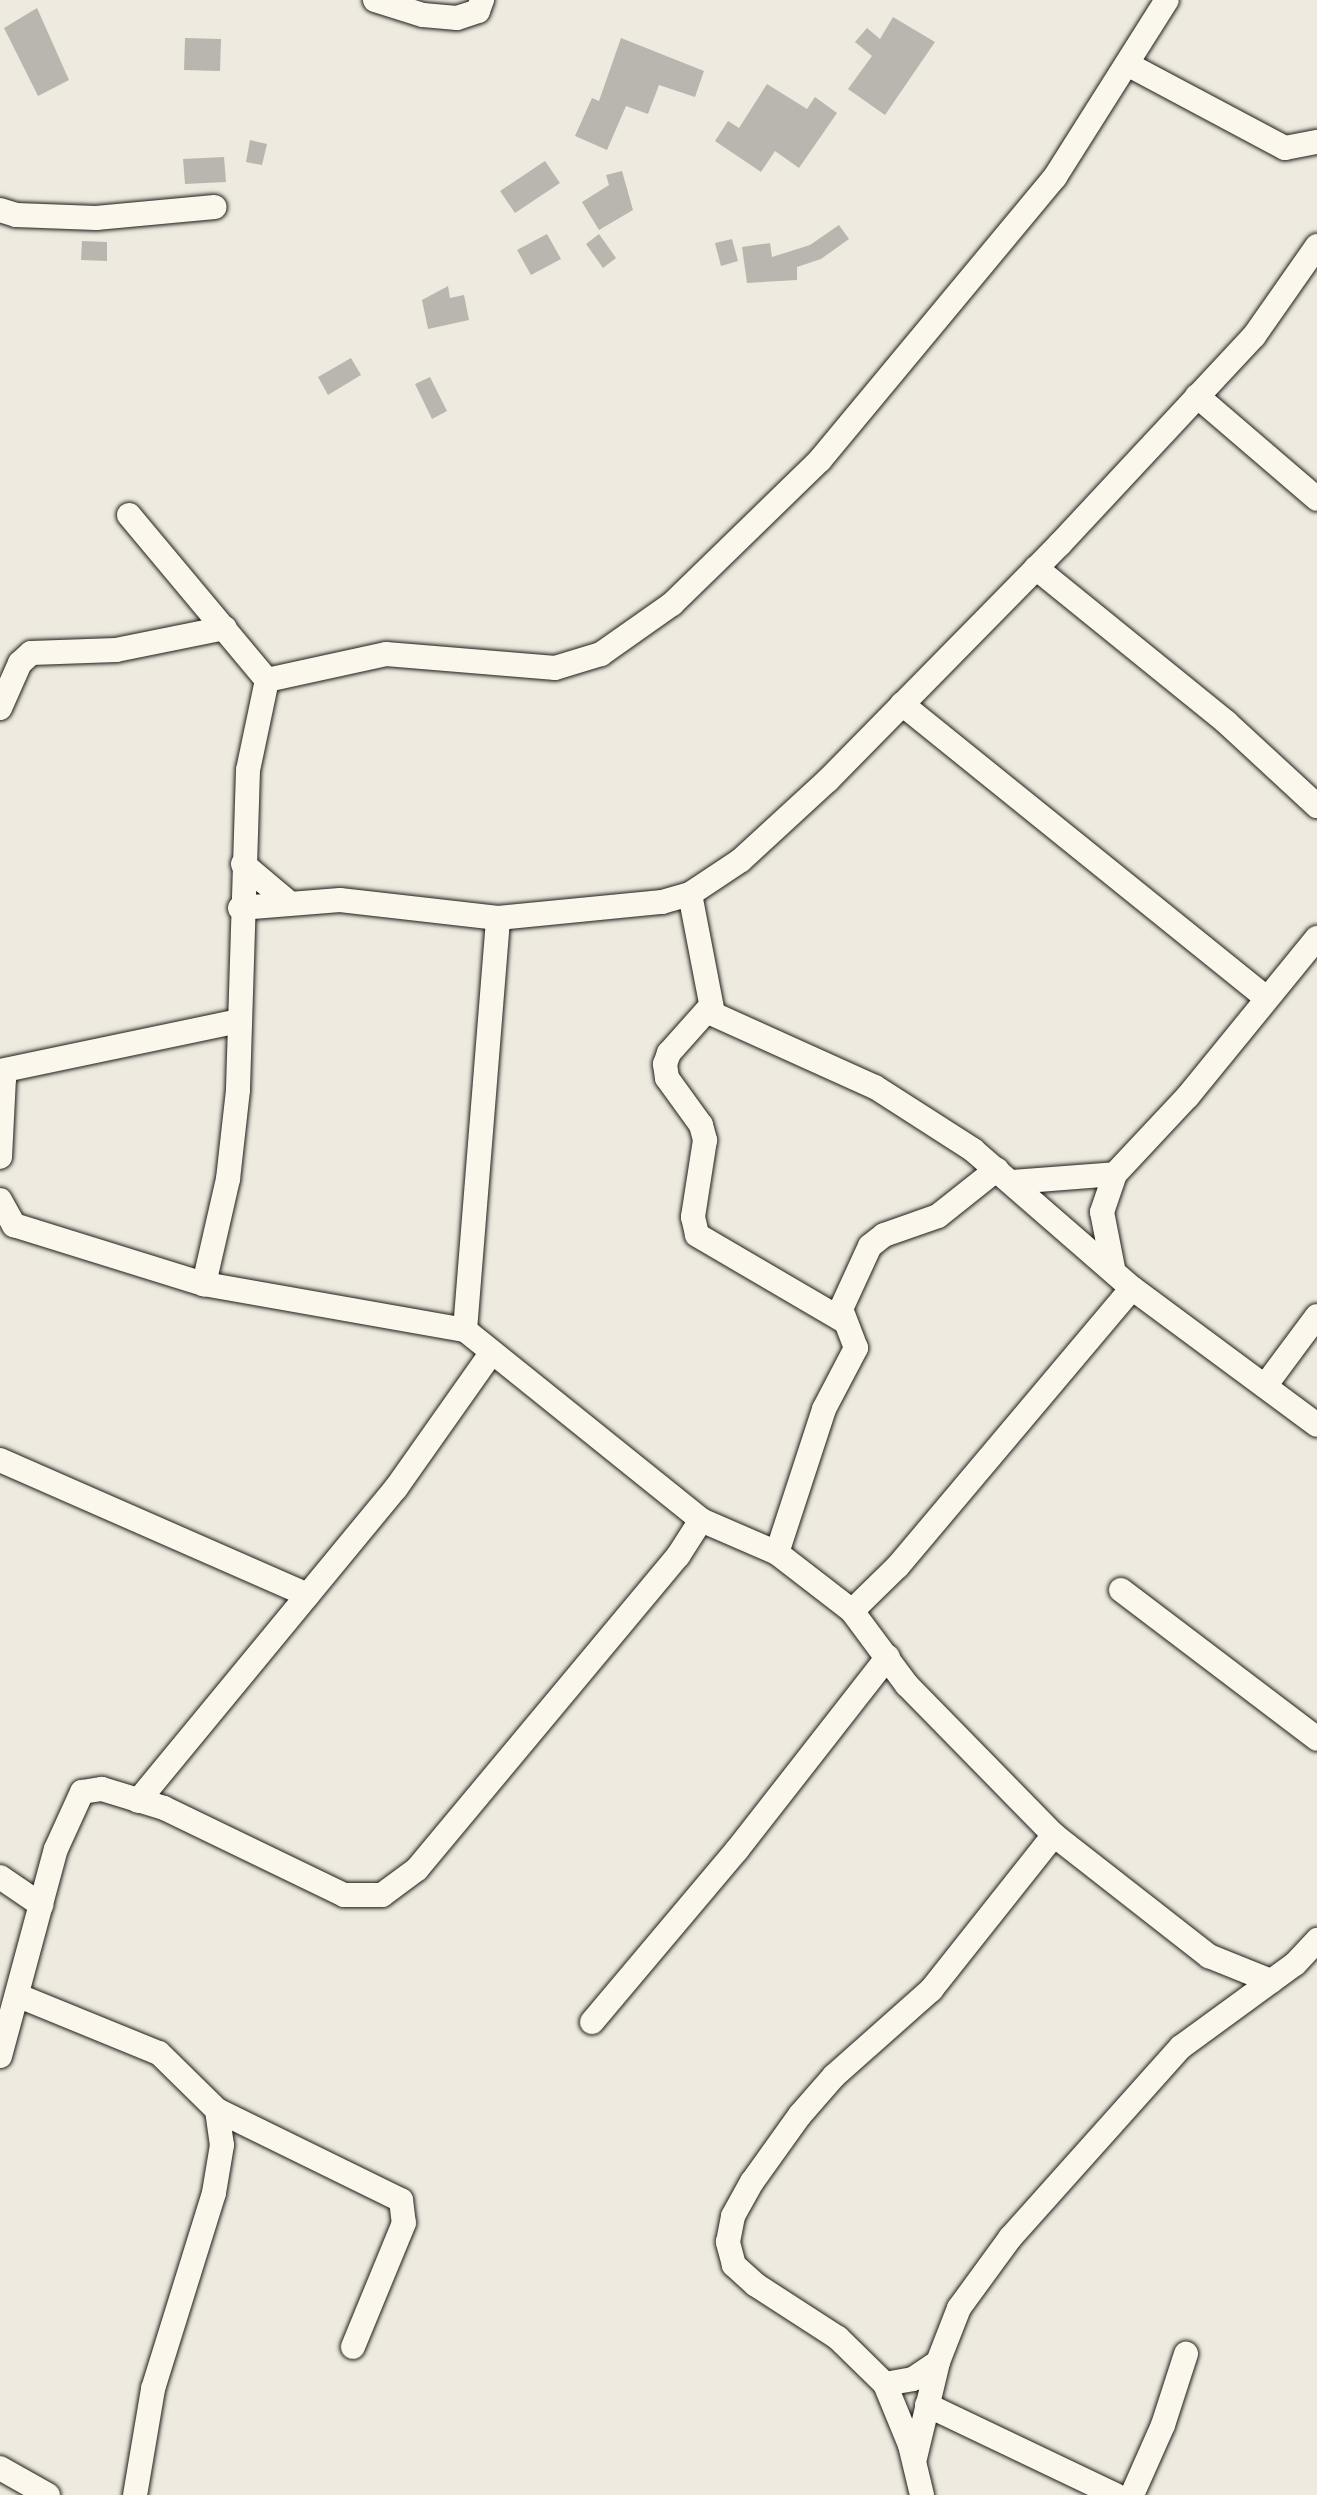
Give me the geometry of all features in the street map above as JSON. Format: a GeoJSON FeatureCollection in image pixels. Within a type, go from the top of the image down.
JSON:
{"type":"FeatureCollection","features":[{"type":"Feature","properties":{"kind":"street"},"geometry":{"type":"LineString","coordinates":[[375,0],[423,15],[457,18],[478,11],[482,0]]}},
{"type":"Feature","properties":{"kind":"street"},"geometry":{"type":"LineString","coordinates":[[267,680],[386,654],[555,668],[601,654],[672,604],[820,460],[1055,177],[1167,0]]}},
{"type":"Feature","properties":{"kind":"street"},"geometry":{"type":"LineString","coordinates":[[1127,64],[1285,148],[1317,142]]}},
{"type":"Feature","properties":{"kind":"street"},"geometry":{"type":"LineString","coordinates":[[0,210],[16,215],[96,218],[214,207]]}},
{"type":"Feature","properties":{"kind":"street"},"geometry":{"type":"LineString","coordinates":[[240,908],[287,901],[340,900],[498,918],[662,902],[690,894],[741,860],[1036,568],[1254,336],[1317,246]]}},
{"type":"Feature","properties":{"kind":"street"},"geometry":{"type":"LineString","coordinates":[[1197,396],[1317,499]]}},
{"type":"Feature","properties":{"kind":"street"},"geometry":{"type":"LineString","coordinates":[[129,515],[267,680]]}},
{"type":"Feature","properties":{"kind":"street"},"geometry":{"type":"LineString","coordinates":[[1036,568],[1226,722],[1317,806]]}},
{"type":"Feature","properties":{"kind":"street"},"geometry":{"type":"LineString","coordinates":[[0,708],[20,663],[31,653],[116,650],[225,628]]}},
{"type":"Feature","properties":{"kind":"street"},"geometry":{"type":"LineString","coordinates":[[204,1284],[228,1179],[239,1021],[240,908],[248,770],[267,680]]}},
{"type":"Feature","properties":{"kind":"street"},"geometry":{"type":"LineString","coordinates":[[902,704],[1267,999]]}},
{"type":"Feature","properties":{"kind":"street"},"geometry":{"type":"LineString","coordinates":[[243,864],[287,901]]}},
{"type":"Feature","properties":{"kind":"street"},"geometry":{"type":"LineString","coordinates":[[690,894],[710,1007],[723,1022],[786,1044],[875,1087],[1005,1176],[1132,1288],[1317,1425]]}},
{"type":"Feature","properties":{"kind":"street"},"geometry":{"type":"LineString","coordinates":[[465,1330],[498,918]]}},
{"type":"Feature","properties":{"kind":"street"},"geometry":{"type":"LineString","coordinates":[[1113,1271],[1102,1212],[1115,1174],[1317,938]]}},
{"type":"Feature","properties":{"kind":"street"},"geometry":{"type":"LineString","coordinates":[[710,1007],[669,1053],[665,1064],[667,1078],[701,1125],[705,1140],[693,1217],[697,1235],[841,1319],[855,1335],[856,1348],[824,1409],[777,1553]]}},
{"type":"Feature","properties":{"kind":"street"},"geometry":{"type":"LineString","coordinates":[[0,1157],[4,1078],[0,1072],[239,1021]]}},
{"type":"Feature","properties":{"kind":"street"},"geometry":{"type":"LineString","coordinates":[[841,1319],[870,1246],[884,1235],[938,1216],[1005,1176],[1115,1174]]}},
{"type":"Feature","properties":{"kind":"street"},"geometry":{"type":"LineString","coordinates":[[0,1200],[14,1225],[204,1284],[465,1330],[701,1520],[777,1553],[852,1611],[907,1685],[1054,1835],[1209,1956],[1271,1981]]}},
{"type":"Feature","properties":{"kind":"street"},"geometry":{"type":"LineString","coordinates":[[852,1611],[898,1566],[1132,1288]]}},
{"type":"Feature","properties":{"kind":"street"},"geometry":{"type":"LineString","coordinates":[[1265,1386],[1317,1316]]}},
{"type":"Feature","properties":{"kind":"street"},"geometry":{"type":"LineString","coordinates":[[138,1801],[396,1488],[492,1352]]}},
{"type":"Feature","properties":{"kind":"street"},"geometry":{"type":"LineString","coordinates":[[0,1460],[308,1595]]}},
{"type":"Feature","properties":{"kind":"street"},"geometry":{"type":"LineString","coordinates":[[0,2056],[64,1824],[82,1792],[102,1789],[138,1801],[279,1860],[344,1895],[382,1895],[417,1869],[678,1556],[701,1520]]}},
{"type":"Feature","properties":{"kind":"street"},"geometry":{"type":"LineString","coordinates":[[1121,1590],[1317,1739]]}},
{"type":"Feature","properties":{"kind":"street"},"geometry":{"type":"LineString","coordinates":[[592,2022],[737,1850],[888,1657]]}},
{"type":"Feature","properties":{"kind":"street"},"geometry":{"type":"LineString","coordinates":[[922,2495],[914,2461],[885,2384],[838,2338],[756,2285],[734,2265],[728,2242],[733,2216],[800,2115],[834,2076],[931,1990],[1054,1835]]}},
{"type":"Feature","properties":{"kind":"street"},"geometry":{"type":"LineString","coordinates":[[0,1877],[41,1905]]}},
{"type":"Feature","properties":{"kind":"street"},"geometry":{"type":"LineString","coordinates":[[914,2461],[938,2362],[959,2308],[1010,2238],[1181,2047],[1271,1981],[1317,1940]]}},
{"type":"Feature","properties":{"kind":"street"},"geometry":{"type":"LineString","coordinates":[[19,1996],[159,2053],[217,2110],[401,2200],[404,2223],[353,2347]]}},
{"type":"Feature","properties":{"kind":"street"},"geometry":{"type":"LineString","coordinates":[[135,2495],[153,2389],[214,2193],[222,2145],[217,2110]]}},
{"type":"Feature","properties":{"kind":"street"},"geometry":{"type":"LineString","coordinates":[[1132,2495],[1163,2425],[1186,2354]]}},
{"type":"Feature","properties":{"kind":"street"},"geometry":{"type":"LineString","coordinates":[[885,2384],[913,2379],[938,2362]]}},
{"type":"Feature","properties":{"kind":"street"},"geometry":{"type":"LineString","coordinates":[[927,2405],[1116,2495]]}},
{"type":"Feature","properties":{"kind":"street"},"geometry":{"type":"LineString","coordinates":[[0,2468],[48,2495]]}},
{"type":"Feature","properties":{"kind":"building"},"geometry":{"type":"Polygon","coordinates":[[[37,8],[69,80],[38,96],[4,28],[37,8]]]}},
{"type":"Feature","properties":{"kind":"building"},"geometry":{"type":"Polygon","coordinates":[[[893,17],[935,42],[885,115],[848,89],[872,56],[855,42],[867,28],[880,39],[893,17]]]}},
{"type":"Feature","properties":{"kind":"building"},"geometry":{"type":"Polygon","coordinates":[[[185,38],[221,39],[220,71],[184,70],[185,38]]]}},
{"type":"Feature","properties":{"kind":"building"},"geometry":{"type":"Polygon","coordinates":[[[621,38],[704,71],[695,97],[659,85],[648,114],[626,106],[607,150],[575,136],[592,98],[599,101],[621,38]]]}},
{"type":"Feature","properties":{"kind":"building"},"geometry":{"type":"Polygon","coordinates":[[[767,84],[807,109],[815,97],[837,113],[799,168],[775,151],[761,172],[715,141],[728,121],[739,128],[767,84]]]}},
{"type":"Feature","properties":{"kind":"building"},"geometry":{"type":"Polygon","coordinates":[[[250,140],[267,144],[262,165],[246,162],[250,140]]]}},
{"type":"Feature","properties":{"kind":"building"},"geometry":{"type":"Polygon","coordinates":[[[224,157],[226,182],[185,184],[183,159],[224,157]]]}},
{"type":"Feature","properties":{"kind":"building"},"geometry":{"type":"Polygon","coordinates":[[[545,161],[560,183],[515,213],[500,191],[545,161]]]}},
{"type":"Feature","properties":{"kind":"building"},"geometry":{"type":"Polygon","coordinates":[[[622,171],[633,210],[599,230],[582,202],[609,185],[606,175],[622,171]]]}},
{"type":"Feature","properties":{"kind":"building"},"geometry":{"type":"Polygon","coordinates":[[[839,225],[849,239],[821,259],[797,267],[797,280],[747,283],[742,247],[770,243],[772,257],[810,245],[839,225]]]}},
{"type":"Feature","properties":{"kind":"building"},"geometry":{"type":"Polygon","coordinates":[[[547,234],[561,259],[531,275],[517,250],[547,234]]]}},
{"type":"Feature","properties":{"kind":"building"},"geometry":{"type":"Polygon","coordinates":[[[599,234],[616,258],[603,268],[586,244],[599,234]]]}},
{"type":"Feature","properties":{"kind":"building"},"geometry":{"type":"Polygon","coordinates":[[[732,239],[738,261],[721,266],[715,243],[732,239]]]}},
{"type":"Feature","properties":{"kind":"building"},"geometry":{"type":"Polygon","coordinates":[[[82,241],[107,242],[107,261],[81,260],[82,241]]]}},
{"type":"Feature","properties":{"kind":"building"},"geometry":{"type":"Polygon","coordinates":[[[448,286],[450,298],[464,295],[469,320],[428,329],[422,300],[448,286]]]}},
{"type":"Feature","properties":{"kind":"building"},"geometry":{"type":"Polygon","coordinates":[[[351,358],[361,375],[328,395],[318,377],[351,358]]]}},
{"type":"Feature","properties":{"kind":"building"},"geometry":{"type":"Polygon","coordinates":[[[430,377],[447,411],[432,419],[415,384],[430,377]]]}}]}
